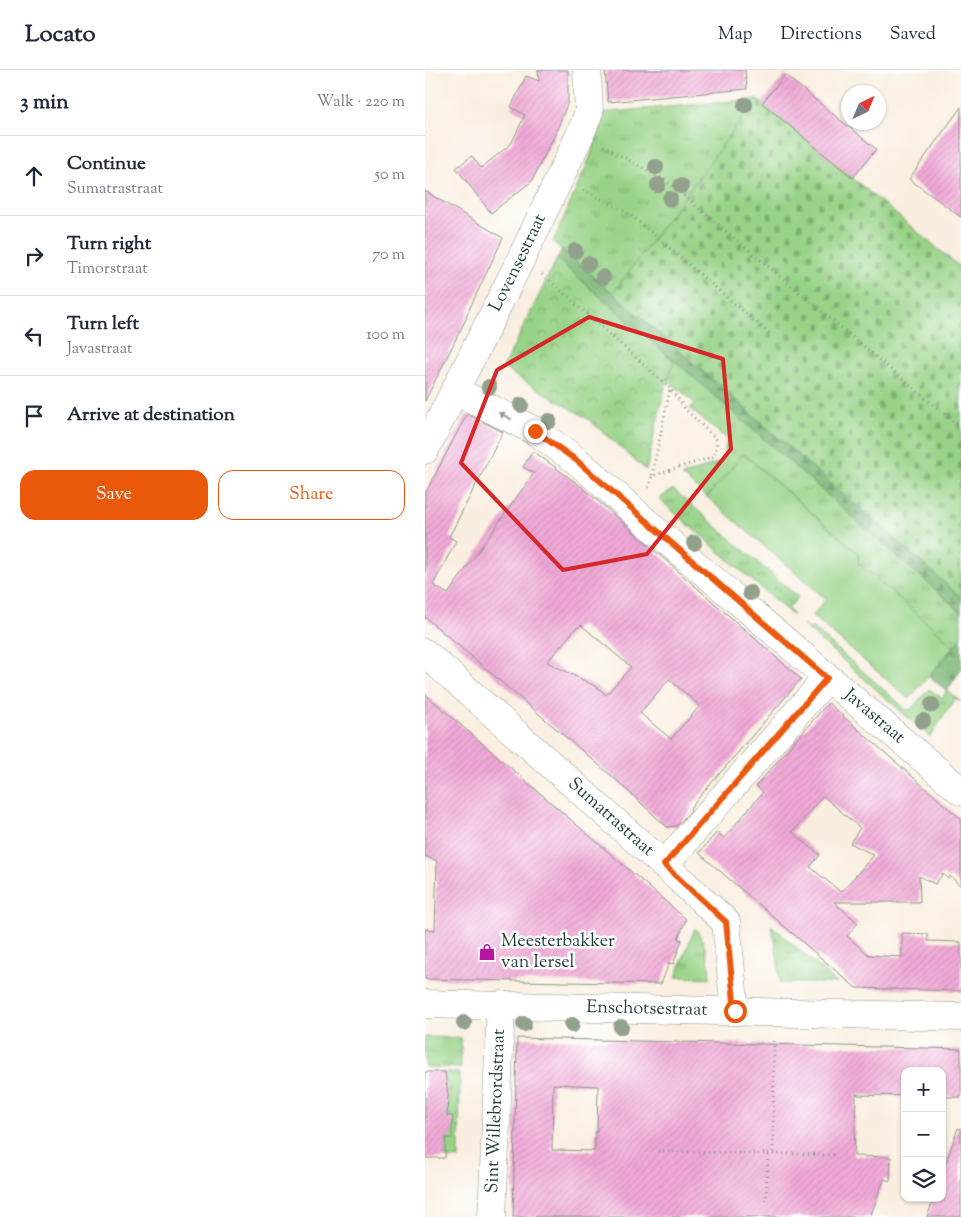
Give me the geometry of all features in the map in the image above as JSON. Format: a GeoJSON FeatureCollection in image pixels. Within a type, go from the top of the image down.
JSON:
{"type":"FeatureCollection","features":[{"type":"Feature","properties":{"kind":"street","name":"Lovensestraat"},"geometry":{"type":"LineString","coordinates":[[425,450],[521,259],[580,135],[589,112],[587,70]]}},
{"type":"Feature","properties":{"kind":"street","name":"Javastraat"},"geometry":{"type":"LineString","coordinates":[[456,391],[535,431],[576,460],[827,678],[961,790]]}},
{"type":"Feature","properties":{"kind":"street","name":"Sumatrastraat"},"geometry":{"type":"LineString","coordinates":[[425,653],[726,922],[735,1011]]}},
{"type":"Feature","properties":{"kind":"street"},"geometry":{"type":"LineString","coordinates":[[664,865],[827,678]]}},
{"type":"Feature","properties":{"kind":"street","name":"Enschotsestraat"},"geometry":{"type":"LineString","coordinates":[[425,1004],[961,1017]]}},
{"type":"Feature","properties":{"kind":"street","name":"Sint Willebrordstraat"},"geometry":{"type":"LineString","coordinates":[[492,1217],[501,1005]]}},
{"type":"Feature","properties":{"kind":"path"},"geometry":{"type":"LineString","coordinates":[[580,135],[595,141],[665,180],[961,428]]}},
{"type":"Feature","properties":{"kind":"path"},"geometry":{"type":"LineString","coordinates":[[560,178],[627,212],[770,334]]}},
{"type":"Feature","properties":{"kind":"path"},"geometry":{"type":"LineString","coordinates":[[521,259],[537,269],[670,388],[687,411],[717,440],[715,456],[652,476]]}},
{"type":"Feature","properties":{"kind":"path"},"geometry":{"type":"LineString","coordinates":[[631,509],[648,491],[670,388]]}},
{"type":"Feature","properties":{"kind":"path"},"geometry":{"type":"LineString","coordinates":[[766,1201],[770,1152],[775,1012]]}},
{"type":"Feature","properties":{"kind":"path"},"geometry":{"type":"LineString","coordinates":[[658,1150],[834,1155]]}},
{"type":"Feature","properties":{"kind":"highlighted area"},"geometry":{"type":"Polygon","coordinates":[[[589,317],[723,359],[731,449],[647,554],[563,570],[461,463],[497,370],[589,317]]]}},
{"type":"Feature","properties":{"kind":"green space"},"geometry":{"type":"Polygon","coordinates":[[[757,99],[613,293],[553,242],[590,158],[600,113],[757,99]]]}},
{"type":"Feature","properties":{"kind":"green space"},"geometry":{"type":"Polygon","coordinates":[[[757,99],[961,268],[961,597],[613,293],[757,99]]]}},
{"type":"Feature","properties":{"kind":"green space"},"geometry":{"type":"Polygon","coordinates":[[[562,249],[961,597],[961,612],[557,259],[562,249]]]}},
{"type":"Feature","properties":{"kind":"green space"},"geometry":{"type":"Polygon","coordinates":[[[557,259],[961,612],[961,639],[954,646],[858,563],[858,553],[744,454],[707,497],[682,476],[722,461],[727,439],[690,409],[695,403],[548,277],[557,259]]]}},
{"type":"Feature","properties":{"kind":"green space"},"geometry":{"type":"Polygon","coordinates":[[[557,259],[674,361],[665,387],[646,470],[588,419],[503,368],[557,259]]]}},
{"type":"Feature","properties":{"kind":"green space"},"geometry":{"type":"Polygon","coordinates":[[[743,454],[858,553],[858,563],[954,646],[909,699],[812,616],[826,599],[707,497],[743,454]]]}},
{"type":"Feature","properties":{"kind":"green space"},"geometry":{"type":"Polygon","coordinates":[[[673,489],[798,597],[788,609],[792,615],[659,499],[673,489]]]}},
{"type":"Feature","properties":{"kind":"green space"},"geometry":{"type":"Polygon","coordinates":[[[803,625],[810,630],[812,627],[907,710],[911,709],[929,689],[942,698],[947,691],[961,702],[955,699],[930,737],[803,625]]]}},
{"type":"Feature","properties":{"kind":"green space"},"geometry":{"type":"Polygon","coordinates":[[[961,639],[961,669],[947,691],[929,676],[961,639]]]}},
{"type":"Feature","properties":{"kind":"green space"},"geometry":{"type":"Polygon","coordinates":[[[771,925],[837,983],[780,983],[776,945],[771,925]]]}},
{"type":"Feature","properties":{"kind":"green space"},"geometry":{"type":"Polygon","coordinates":[[[695,928],[702,939],[706,952],[710,978],[676,977],[695,928]]]}},
{"type":"Feature","properties":{"kind":"green space"},"geometry":{"type":"Polygon","coordinates":[[[425,1037],[461,1038],[461,1068],[425,1067],[425,1037]]]}},
{"type":"Feature","properties":{"kind":"green space"},"geometry":{"type":"Polygon","coordinates":[[[440,1072],[460,1073],[459,1159],[445,1158],[446,1138],[452,1137],[453,1116],[447,1116],[448,1094],[440,1072]]]}},
{"type":"Feature","properties":{"kind":"building"},"geometry":{"type":"Polygon","coordinates":[[[538,70],[568,70],[568,102],[556,132],[532,181],[491,213],[456,168],[472,156],[481,168],[511,144],[525,115],[511,107],[526,76],[539,81],[538,70]]]}},
{"type":"Feature","properties":{"kind":"building"},"geometry":{"type":"Polygon","coordinates":[[[605,70],[745,70],[747,89],[608,102],[605,70]]]}},
{"type":"Feature","properties":{"kind":"building"},"geometry":{"type":"Polygon","coordinates":[[[785,75],[841,121],[841,130],[853,130],[876,149],[853,178],[762,103],[785,75]]]}},
{"type":"Feature","properties":{"kind":"building"},"geometry":{"type":"Polygon","coordinates":[[[961,107],[961,217],[909,179],[961,107]]]}},
{"type":"Feature","properties":{"kind":"building"},"geometry":{"type":"Polygon","coordinates":[[[425,191],[503,238],[467,317],[425,401],[425,191]]]}},
{"type":"Feature","properties":{"kind":"building"},"geometry":{"type":"Polygon","coordinates":[[[467,414],[503,432],[449,537],[456,541],[433,585],[448,594],[534,473],[523,467],[533,451],[582,487],[801,679],[690,808],[691,810],[677,826],[667,827],[614,778],[425,617],[425,494],[467,414]],[[581,625],[577,627],[547,662],[597,687],[606,695],[631,667],[581,625]],[[669,679],[640,713],[671,739],[700,706],[669,679]]]}},
{"type":"Feature","properties":{"kind":"building"},"geometry":{"type":"Polygon","coordinates":[[[425,694],[686,919],[678,939],[682,940],[673,964],[669,963],[661,984],[425,979],[425,929],[435,930],[437,861],[425,856],[425,694]]]}},
{"type":"Feature","properties":{"kind":"building"},"geometry":{"type":"Polygon","coordinates":[[[828,703],[961,819],[961,886],[950,876],[948,879],[943,874],[935,884],[919,876],[920,902],[834,902],[858,923],[847,936],[869,955],[902,957],[902,933],[928,934],[928,941],[961,942],[961,991],[856,988],[699,853],[717,832],[724,838],[763,792],[756,786],[828,703]],[[823,796],[792,832],[820,855],[810,867],[841,892],[874,855],[850,843],[860,828],[823,796]]]}},
{"type":"Feature","properties":{"kind":"building"},"geometry":{"type":"Polygon","coordinates":[[[517,1038],[961,1049],[961,1097],[946,1097],[946,1067],[901,1067],[901,1096],[858,1095],[856,1093],[854,1156],[891,1157],[890,1181],[884,1179],[870,1217],[513,1217],[517,1038]],[[553,1084],[552,1150],[595,1151],[595,1132],[597,1132],[598,1086],[553,1084]]]}},
{"type":"Feature","properties":{"kind":"building"},"geometry":{"type":"Polygon","coordinates":[[[425,1072],[445,1072],[448,1095],[447,1116],[453,1116],[452,1138],[446,1138],[445,1158],[425,1158],[425,1072]]]}},
{"type":"Feature","properties":{"kind":"building"},"geometry":{"type":"Polygon","coordinates":[[[958,1128],[961,1129],[961,1217],[927,1217],[933,1202],[946,1202],[946,1162],[958,1128]]]}},
{"type":"Feature","properties":{"kind":"place","name":"Meesterbakker van Iersel"},"geometry":{"type":"Point","coordinates":[487,952]}},
{"type":"Feature","properties":{"kind":"route"},"geometry":{"type":"LineString","coordinates":[[535,431],[576,460],[827,678],[664,865],[726,922],[735,1011]]}}]}
